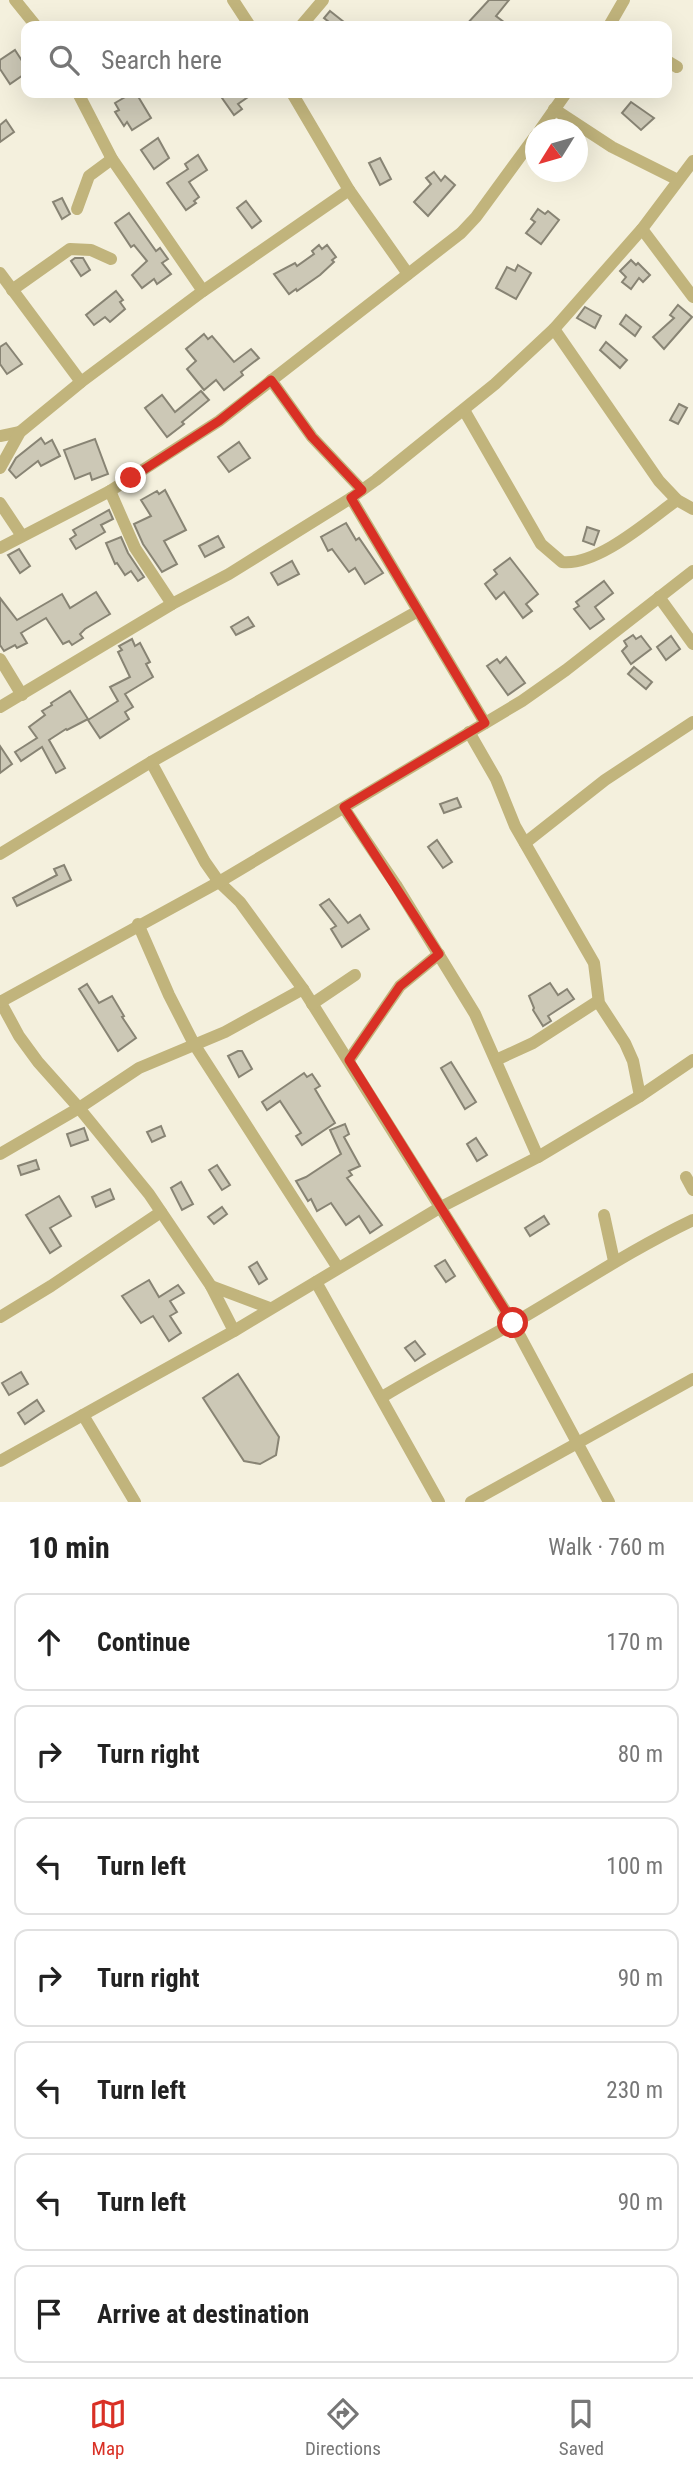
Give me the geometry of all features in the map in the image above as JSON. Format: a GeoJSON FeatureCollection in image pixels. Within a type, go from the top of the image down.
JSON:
{"type":"FeatureCollection","features":[{"type":"Feature","properties":{"kind":"street"},"geometry":{"type":"LineString","coordinates":[[15,0],[32,21]]}},
{"type":"Feature","properties":{"kind":"street"},"geometry":{"type":"LineString","coordinates":[[233,0],[247,21]]}},
{"type":"Feature","properties":{"kind":"street"},"geometry":{"type":"LineString","coordinates":[[305,21],[323,0]]}},
{"type":"Feature","properties":{"kind":"street"},"geometry":{"type":"LineString","coordinates":[[612,21],[624,0]]}},
{"type":"Feature","properties":{"kind":"street"},"geometry":{"type":"LineString","coordinates":[[81,98],[112,159],[203,291]]}},
{"type":"Feature","properties":{"kind":"street"},"geometry":{"type":"LineString","coordinates":[[295,98],[349,190],[408,274]]}},
{"type":"Feature","properties":{"kind":"street"},"geometry":{"type":"LineString","coordinates":[[547,119],[562,98]]}},
{"type":"Feature","properties":{"kind":"street"},"geometry":{"type":"LineString","coordinates":[[554,109],[612,147],[678,180]]}},
{"type":"Feature","properties":{"kind":"street"},"geometry":{"type":"LineString","coordinates":[[0,548],[110,491],[219,421],[447,245],[476,217],[525,150]]}},
{"type":"Feature","properties":{"kind":"street"},"geometry":{"type":"LineString","coordinates":[[77,209],[89,176],[112,159]]}},
{"type":"Feature","properties":{"kind":"street"},"geometry":{"type":"LineString","coordinates":[[0,707],[172,604],[229,574],[357,494],[464,410],[555,329],[642,229],[693,161]]}},
{"type":"Feature","properties":{"kind":"street"},"geometry":{"type":"LineString","coordinates":[[0,468],[20,432],[81,382],[203,291],[349,190]]}},
{"type":"Feature","properties":{"kind":"street"},"geometry":{"type":"LineString","coordinates":[[642,229],[693,296]]}},
{"type":"Feature","properties":{"kind":"street"},"geometry":{"type":"LineString","coordinates":[[12,290],[70,249],[91,250],[111,259]]}},
{"type":"Feature","properties":{"kind":"street"},"geometry":{"type":"LineString","coordinates":[[0,273],[81,382]]}},
{"type":"Feature","properties":{"kind":"street"},"geometry":{"type":"LineString","coordinates":[[555,329],[651,470],[677,500],[693,509]]}},
{"type":"Feature","properties":{"kind":"street"},"geometry":{"type":"LineString","coordinates":[[271,380],[357,494],[418,611],[485,723]]}},
{"type":"Feature","properties":{"kind":"street"},"geometry":{"type":"LineString","coordinates":[[464,410],[541,544],[562,562],[580,560],[616,544],[677,500]]}},
{"type":"Feature","properties":{"kind":"street"},"geometry":{"type":"LineString","coordinates":[[0,436],[20,432]]}},
{"type":"Feature","properties":{"kind":"street"},"geometry":{"type":"LineString","coordinates":[[110,491],[135,548],[172,604]]}},
{"type":"Feature","properties":{"kind":"street"},"geometry":{"type":"LineString","coordinates":[[0,503],[22,536]]}},
{"type":"Feature","properties":{"kind":"street"},"geometry":{"type":"LineString","coordinates":[[234,1331],[211,1286],[162,1212],[132,1171],[38,1062],[19,1036],[0,1001],[219,882],[485,723],[543,687],[693,571]]}},
{"type":"Feature","properties":{"kind":"street"},"geometry":{"type":"LineString","coordinates":[[659,597],[693,644]]}},
{"type":"Feature","properties":{"kind":"street"},"geometry":{"type":"LineString","coordinates":[[0,854],[152,762],[418,611]]}},
{"type":"Feature","properties":{"kind":"street"},"geometry":{"type":"LineString","coordinates":[[0,659],[22,695]]}},
{"type":"Feature","properties":{"kind":"street"},"geometry":{"type":"LineString","coordinates":[[525,843],[619,770],[693,722]]}},
{"type":"Feature","properties":{"kind":"street"},"geometry":{"type":"LineString","coordinates":[[470,732],[496,779],[515,826],[594,963],[598,1000],[634,1061],[640,1096]]}},
{"type":"Feature","properties":{"kind":"street"},"geometry":{"type":"LineString","coordinates":[[152,762],[205,862],[219,882],[240,902],[303,989],[513,1323],[609,1502]]}},
{"type":"Feature","properties":{"kind":"street"},"geometry":{"type":"LineString","coordinates":[[344,807],[475,1014],[538,1157]]}},
{"type":"Feature","properties":{"kind":"street"},"geometry":{"type":"LineString","coordinates":[[138,924],[194,1044],[338,1268]]}},
{"type":"Feature","properties":{"kind":"street"},"geometry":{"type":"LineString","coordinates":[[349,1060],[400,986],[439,954]]}},
{"type":"Feature","properties":{"kind":"street"},"geometry":{"type":"LineString","coordinates":[[312,1004],[355,975]]}},
{"type":"Feature","properties":{"kind":"street"},"geometry":{"type":"LineString","coordinates":[[0,1154],[79,1108],[124,1077],[225,1032],[303,989]]}},
{"type":"Feature","properties":{"kind":"street"},"geometry":{"type":"LineString","coordinates":[[496,1060],[533,1043],[598,1000]]}},
{"type":"Feature","properties":{"kind":"street"},"geometry":{"type":"LineString","coordinates":[[0,1461],[234,1331],[441,1207],[538,1157],[640,1096],[693,1060]]}},
{"type":"Feature","properties":{"kind":"street"},"geometry":{"type":"LineString","coordinates":[[686,1177],[693,1190]]}},
{"type":"Feature","properties":{"kind":"street"},"geometry":{"type":"LineString","coordinates":[[0,1317],[162,1212]]}},
{"type":"Feature","properties":{"kind":"street"},"geometry":{"type":"LineString","coordinates":[[604,1215],[614,1261]]}},
{"type":"Feature","properties":{"kind":"street"},"geometry":{"type":"LineString","coordinates":[[382,1397],[513,1323],[614,1261],[693,1220]]}},
{"type":"Feature","properties":{"kind":"street"},"geometry":{"type":"LineString","coordinates":[[316,1282],[439,1502]]}},
{"type":"Feature","properties":{"kind":"street"},"geometry":{"type":"LineString","coordinates":[[211,1286],[270,1308]]}},
{"type":"Feature","properties":{"kind":"street"},"geometry":{"type":"LineString","coordinates":[[471,1502],[693,1379]]}},
{"type":"Feature","properties":{"kind":"street"},"geometry":{"type":"LineString","coordinates":[[83,1415],[135,1502]]}},
{"type":"Feature","properties":{"kind":"building"},"geometry":{"type":"Polygon","coordinates":[[[489,0],[509,0],[496,16],[502,21],[470,21],[489,0]]]}},
{"type":"Feature","properties":{"kind":"building"},"geometry":{"type":"Polygon","coordinates":[[[330,11],[343,21],[328,21],[324,18],[330,11]]]}},
{"type":"Feature","properties":{"kind":"building"},"geometry":{"type":"Polygon","coordinates":[[[15,50],[21,59],[21,76],[10,84],[0,69],[0,60],[15,50]]]}},
{"type":"Feature","properties":{"kind":"building"},"geometry":{"type":"Polygon","coordinates":[[[124,98],[139,98],[151,118],[132,130],[127,122],[124,126],[115,112],[119,110],[115,103],[124,98]]]}},
{"type":"Feature","properties":{"kind":"building"},"geometry":{"type":"Polygon","coordinates":[[[222,98],[247,98],[238,104],[242,109],[234,115],[222,98]]]}},
{"type":"Feature","properties":{"kind":"building"},"geometry":{"type":"Polygon","coordinates":[[[631,102],[654,118],[641,130],[622,113],[631,102]]]}},
{"type":"Feature","properties":{"kind":"building"},"geometry":{"type":"Polygon","coordinates":[[[6,120],[14,132],[0,142],[0,125],[6,120]]]}},
{"type":"Feature","properties":{"kind":"building"},"geometry":{"type":"Polygon","coordinates":[[[158,138],[169,158],[154,169],[141,150],[158,138]]]}},
{"type":"Feature","properties":{"kind":"building"},"geometry":{"type":"Polygon","coordinates":[[[198,155],[207,170],[189,182],[199,197],[194,201],[196,203],[186,210],[167,183],[188,169],[185,164],[198,155]]]}},
{"type":"Feature","properties":{"kind":"building"},"geometry":{"type":"Polygon","coordinates":[[[380,158],[391,179],[380,185],[369,163],[380,158]]]}},
{"type":"Feature","properties":{"kind":"building"},"geometry":{"type":"Polygon","coordinates":[[[434,172],[441,181],[445,176],[455,185],[428,216],[414,202],[431,184],[426,178],[434,172]]]}},
{"type":"Feature","properties":{"kind":"building"},"geometry":{"type":"Polygon","coordinates":[[[62,198],[70,214],[62,219],[53,202],[62,198]]]}},
{"type":"Feature","properties":{"kind":"building"},"geometry":{"type":"Polygon","coordinates":[[[246,201],[261,221],[252,228],[237,208],[246,201]]]}},
{"type":"Feature","properties":{"kind":"building"},"geometry":{"type":"Polygon","coordinates":[[[538,209],[545,214],[548,211],[559,220],[541,244],[526,233],[535,222],[531,219],[538,209]]]}},
{"type":"Feature","properties":{"kind":"building"},"geometry":{"type":"Polygon","coordinates":[[[129,213],[156,251],[160,248],[168,259],[162,263],[171,274],[157,284],[154,279],[142,288],[132,275],[147,261],[134,245],[131,247],[115,223],[129,213]]]}},
{"type":"Feature","properties":{"kind":"building"},"geometry":{"type":"Polygon","coordinates":[[[319,245],[322,249],[327,245],[336,257],[332,260],[334,262],[320,275],[289,294],[274,274],[295,263],[297,266],[314,254],[312,251],[319,245]]]}},
{"type":"Feature","properties":{"kind":"building"},"geometry":{"type":"Polygon","coordinates":[[[83,258],[90,270],[81,276],[71,261],[83,258]]]}},
{"type":"Feature","properties":{"kind":"building"},"geometry":{"type":"Polygon","coordinates":[[[631,260],[650,275],[643,282],[639,278],[631,289],[622,282],[626,277],[620,271],[631,260]]]}},
{"type":"Feature","properties":{"kind":"building"},"geometry":{"type":"Polygon","coordinates":[[[518,265],[531,273],[516,299],[496,288],[507,267],[515,271],[518,265]]]}},
{"type":"Feature","properties":{"kind":"building"},"geometry":{"type":"Polygon","coordinates":[[[116,291],[123,300],[120,302],[125,309],[110,322],[105,317],[94,325],[86,315],[116,291]]]}},
{"type":"Feature","properties":{"kind":"building"},"geometry":{"type":"Polygon","coordinates":[[[678,305],[692,317],[664,349],[653,337],[674,318],[670,315],[678,305]]]}},
{"type":"Feature","properties":{"kind":"building"},"geometry":{"type":"Polygon","coordinates":[[[585,307],[601,316],[595,328],[577,318],[585,307]]]}},
{"type":"Feature","properties":{"kind":"building"},"geometry":{"type":"Polygon","coordinates":[[[626,315],[641,327],[635,336],[620,324],[626,315]]]}},
{"type":"Feature","properties":{"kind":"building"},"geometry":{"type":"Polygon","coordinates":[[[204,334],[208,339],[212,336],[234,362],[251,349],[259,358],[224,390],[216,380],[204,390],[187,369],[196,361],[186,349],[204,334]]]}},
{"type":"Feature","properties":{"kind":"building"},"geometry":{"type":"Polygon","coordinates":[[[606,342],[627,360],[620,368],[600,350],[606,342]]]}},
{"type":"Feature","properties":{"kind":"building"},"geometry":{"type":"Polygon","coordinates":[[[6,343],[22,364],[7,374],[0,364],[0,347],[6,343]]]}},
{"type":"Feature","properties":{"kind":"building"},"geometry":{"type":"Polygon","coordinates":[[[201,391],[209,400],[167,437],[145,408],[162,395],[175,412],[201,391]]]}},
{"type":"Feature","properties":{"kind":"building"},"geometry":{"type":"Polygon","coordinates":[[[679,404],[687,408],[678,424],[670,420],[679,404]]]}},
{"type":"Feature","properties":{"kind":"building"},"geometry":{"type":"Polygon","coordinates":[[[41,438],[45,444],[52,440],[60,456],[41,466],[38,461],[16,478],[9,470],[16,458],[41,438]]]}},
{"type":"Feature","properties":{"kind":"building"},"geometry":{"type":"Polygon","coordinates":[[[95,439],[108,474],[92,480],[90,473],[75,479],[64,450],[95,439]]]}},
{"type":"Feature","properties":{"kind":"building"},"geometry":{"type":"Polygon","coordinates":[[[239,442],[250,458],[229,472],[218,457],[239,442]]]}},
{"type":"Feature","properties":{"kind":"building"},"geometry":{"type":"Polygon","coordinates":[[[165,490],[186,530],[164,541],[177,564],[162,572],[143,544],[134,524],[151,516],[141,500],[157,491],[159,494],[165,490]]]}},
{"type":"Feature","properties":{"kind":"building"},"geometry":{"type":"Polygon","coordinates":[[[109,510],[113,519],[101,525],[105,532],[76,549],[70,539],[76,535],[73,530],[109,510]]]}},
{"type":"Feature","properties":{"kind":"building"},"geometry":{"type":"Polygon","coordinates":[[[346,523],[383,573],[365,584],[355,568],[349,572],[332,549],[328,551],[321,537],[346,523]]]}},
{"type":"Feature","properties":{"kind":"building"},"geometry":{"type":"Polygon","coordinates":[[[587,527],[599,531],[594,545],[583,541],[587,527]]]}},
{"type":"Feature","properties":{"kind":"building"},"geometry":{"type":"Polygon","coordinates":[[[218,536],[224,547],[205,557],[199,546],[218,536]]]}},
{"type":"Feature","properties":{"kind":"building"},"geometry":{"type":"Polygon","coordinates":[[[121,537],[144,577],[138,581],[131,571],[125,575],[117,563],[115,564],[106,543],[121,537]]]}},
{"type":"Feature","properties":{"kind":"building"},"geometry":{"type":"Polygon","coordinates":[[[19,549],[30,566],[20,573],[8,555],[19,549]]]}},
{"type":"Feature","properties":{"kind":"building"},"geometry":{"type":"Polygon","coordinates":[[[510,558],[538,594],[526,604],[532,611],[523,618],[504,592],[496,599],[485,584],[497,574],[494,570],[510,558]]]}},
{"type":"Feature","properties":{"kind":"building"},"geometry":{"type":"Polygon","coordinates":[[[292,561],[299,574],[278,585],[271,573],[292,561]]]}},
{"type":"Feature","properties":{"kind":"building"},"geometry":{"type":"Polygon","coordinates":[[[604,581],[613,593],[595,607],[604,619],[590,629],[574,609],[579,606],[576,602],[604,581]]]}},
{"type":"Feature","properties":{"kind":"building"},"geometry":{"type":"Polygon","coordinates":[[[96,592],[110,614],[85,629],[80,634],[83,638],[72,645],[69,641],[63,644],[46,618],[21,633],[27,643],[4,651],[0,645],[0,598],[17,620],[62,594],[70,608],[96,592]]]}},
{"type":"Feature","properties":{"kind":"building"},"geometry":{"type":"Polygon","coordinates":[[[248,617],[254,626],[236,635],[231,627],[248,617]]]}},
{"type":"Feature","properties":{"kind":"building"},"geometry":{"type":"Polygon","coordinates":[[[633,635],[636,639],[641,636],[651,649],[631,664],[622,651],[627,646],[624,641],[633,635]]]}},
{"type":"Feature","properties":{"kind":"building"},"geometry":{"type":"Polygon","coordinates":[[[671,636],[680,649],[666,660],[657,647],[671,636]]]}},
{"type":"Feature","properties":{"kind":"building"},"geometry":{"type":"Polygon","coordinates":[[[132,639],[135,646],[140,643],[150,662],[146,664],[153,677],[125,694],[133,707],[125,712],[129,719],[100,738],[88,720],[118,701],[110,687],[130,677],[118,652],[122,650],[119,646],[132,639]]]}},
{"type":"Feature","properties":{"kind":"building"},"geometry":{"type":"Polygon","coordinates":[[[506,657],[525,683],[508,695],[487,666],[497,659],[500,663],[506,657]]]}},
{"type":"Feature","properties":{"kind":"building"},"geometry":{"type":"Polygon","coordinates":[[[634,667],[652,682],[646,689],[628,674],[634,667]]]}},
{"type":"Feature","properties":{"kind":"building"},"geometry":{"type":"Polygon","coordinates":[[[70,691],[88,719],[49,740],[65,768],[56,773],[42,747],[21,761],[15,752],[37,738],[29,727],[45,715],[42,711],[52,705],[51,703],[70,691]]]}},
{"type":"Feature","properties":{"kind":"building"},"geometry":{"type":"Polygon","coordinates":[[[0,746],[12,764],[0,773],[0,746]]]}},
{"type":"Feature","properties":{"kind":"building"},"geometry":{"type":"Polygon","coordinates":[[[457,798],[461,807],[444,813],[440,804],[457,798]]]}},
{"type":"Feature","properties":{"kind":"building"},"geometry":{"type":"Polygon","coordinates":[[[437,840],[452,862],[443,868],[428,847],[437,840]]]}},
{"type":"Feature","properties":{"kind":"building"},"geometry":{"type":"Polygon","coordinates":[[[64,865],[71,880],[17,906],[13,898],[57,875],[54,869],[64,865]]]}},
{"type":"Feature","properties":{"kind":"building"},"geometry":{"type":"Polygon","coordinates":[[[329,899],[348,923],[360,915],[369,929],[342,947],[331,929],[336,926],[320,905],[329,899]]]}},
{"type":"Feature","properties":{"kind":"building"},"geometry":{"type":"Polygon","coordinates":[[[550,983],[558,995],[567,989],[574,999],[548,1016],[551,1021],[543,1026],[533,1010],[529,996],[550,983]]]}},
{"type":"Feature","properties":{"kind":"building"},"geometry":{"type":"Polygon","coordinates":[[[87,984],[99,1003],[112,996],[136,1038],[118,1051],[79,989],[87,984]]]}},
{"type":"Feature","properties":{"kind":"building"},"geometry":{"type":"Polygon","coordinates":[[[242,1051],[252,1069],[239,1077],[228,1056],[242,1051]]]}},
{"type":"Feature","properties":{"kind":"building"},"geometry":{"type":"Polygon","coordinates":[[[451,1062],[476,1102],[465,1109],[441,1068],[451,1062]]]}},
{"type":"Feature","properties":{"kind":"building"},"geometry":{"type":"Polygon","coordinates":[[[304,1073],[307,1077],[312,1074],[320,1086],[315,1089],[335,1123],[302,1145],[296,1136],[301,1133],[280,1101],[267,1110],[262,1102],[304,1073]]]}},
{"type":"Feature","properties":{"kind":"building"},"geometry":{"type":"Polygon","coordinates":[[[345,1124],[349,1134],[344,1137],[360,1166],[349,1171],[352,1175],[347,1178],[382,1225],[370,1233],[359,1216],[346,1225],[331,1203],[317,1211],[296,1181],[341,1154],[330,1130],[345,1124]]]}},
{"type":"Feature","properties":{"kind":"building"},"geometry":{"type":"Polygon","coordinates":[[[161,1126],[165,1136],[152,1142],[147,1132],[161,1126]]]}},
{"type":"Feature","properties":{"kind":"building"},"geometry":{"type":"Polygon","coordinates":[[[84,1128],[88,1140],[71,1146],[67,1134],[84,1128]]]}},
{"type":"Feature","properties":{"kind":"building"},"geometry":{"type":"Polygon","coordinates":[[[476,1138],[487,1155],[477,1161],[467,1144],[476,1138]]]}},
{"type":"Feature","properties":{"kind":"building"},"geometry":{"type":"Polygon","coordinates":[[[36,1160],[39,1169],[21,1175],[18,1166],[36,1160]]]}},
{"type":"Feature","properties":{"kind":"building"},"geometry":{"type":"Polygon","coordinates":[[[217,1165],[230,1185],[222,1190],[209,1170],[217,1165]]]}},
{"type":"Feature","properties":{"kind":"building"},"geometry":{"type":"Polygon","coordinates":[[[181,1182],[193,1204],[182,1210],[171,1188],[181,1182]]]}},
{"type":"Feature","properties":{"kind":"building"},"geometry":{"type":"Polygon","coordinates":[[[110,1189],[114,1199],[96,1207],[92,1197],[110,1189]]]}},
{"type":"Feature","properties":{"kind":"building"},"geometry":{"type":"Polygon","coordinates":[[[59,1196],[71,1216],[50,1228],[61,1246],[50,1253],[26,1215],[59,1196]]]}},
{"type":"Feature","properties":{"kind":"building"},"geometry":{"type":"Polygon","coordinates":[[[222,1207],[227,1214],[214,1224],[208,1217],[222,1207]]]}},
{"type":"Feature","properties":{"kind":"building"},"geometry":{"type":"Polygon","coordinates":[[[544,1216],[549,1224],[530,1236],[525,1228],[544,1216]]]}},
{"type":"Feature","properties":{"kind":"building"},"geometry":{"type":"Polygon","coordinates":[[[445,1260],[455,1276],[446,1282],[435,1266],[445,1260]]]}},
{"type":"Feature","properties":{"kind":"building"},"geometry":{"type":"Polygon","coordinates":[[[257,1262],[267,1279],[259,1284],[249,1267],[257,1262]]]}},
{"type":"Feature","properties":{"kind":"building"},"geometry":{"type":"Polygon","coordinates":[[[149,1280],[159,1297],[178,1285],[184,1293],[170,1301],[177,1312],[170,1316],[181,1333],[169,1341],[153,1316],[141,1323],[122,1296],[149,1280]]]}},
{"type":"Feature","properties":{"kind":"building"},"geometry":{"type":"Polygon","coordinates":[[[415,1341],[425,1354],[415,1361],[405,1348],[415,1341]]]}},
{"type":"Feature","properties":{"kind":"building"},"geometry":{"type":"Polygon","coordinates":[[[21,1372],[28,1384],[9,1395],[2,1383],[21,1372]]]}},
{"type":"Feature","properties":{"kind":"building"},"geometry":{"type":"Polygon","coordinates":[[[238,1374],[279,1437],[276,1455],[260,1464],[244,1461],[203,1398],[238,1374]]]}},
{"type":"Feature","properties":{"kind":"building"},"geometry":{"type":"Polygon","coordinates":[[[37,1400],[44,1411],[25,1424],[18,1413],[37,1400]]]}},
{"type":"Feature","properties":{"kind":"route"},"geometry":{"type":"LineString","coordinates":[[131,478],[219,421],[271,380],[312,437],[362,490],[351,498],[485,723],[344,807],[439,954],[400,986],[349,1060],[513,1323]]}}]}
